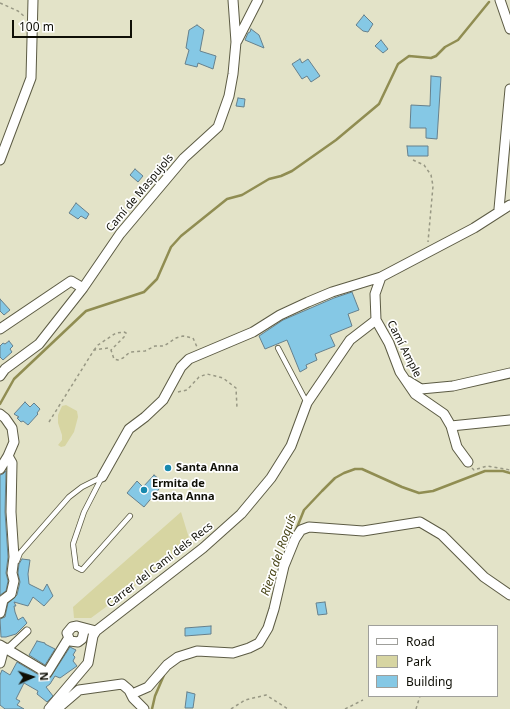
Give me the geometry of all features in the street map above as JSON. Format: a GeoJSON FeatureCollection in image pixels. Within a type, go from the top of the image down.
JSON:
{"type":"FeatureCollection","features":[{"type":"Feature","properties":{"kind":"street"},"geometry":{"type":"LineString","coordinates":[[0,160],[31,78],[33,0]]}},
{"type":"Feature","properties":{"kind":"street","name":"Camí de Maspujols"},"geometry":{"type":"LineString","coordinates":[[0,376],[5,370],[39,344],[83,288],[120,234],[184,158],[218,127],[229,96],[233,74],[236,42],[233,0]]}},
{"type":"Feature","properties":{"kind":"street"},"geometry":{"type":"LineString","coordinates":[[236,42],[258,0]]}},
{"type":"Feature","properties":{"kind":"street"},"geometry":{"type":"LineString","coordinates":[[500,0],[510,29]]}},
{"type":"Feature","properties":{"kind":"street"},"geometry":{"type":"LineString","coordinates":[[499,209],[510,88]]}},
{"type":"Feature","properties":{"kind":"street"},"geometry":{"type":"LineString","coordinates":[[102,477],[129,429],[146,417],[163,400],[181,367],[188,359],[253,332],[280,315],[308,302],[332,292],[381,277],[474,228],[510,205]]}},
{"type":"Feature","properties":{"kind":"street","name":"Camí Ample"},"geometry":{"type":"LineString","coordinates":[[381,277],[375,294],[376,320],[389,343],[400,372],[415,394],[444,414],[451,426],[457,447],[468,462]]}},
{"type":"Feature","properties":{"kind":"street"},"geometry":{"type":"LineString","coordinates":[[0,329],[71,281],[83,288]]}},
{"type":"Feature","properties":{"kind":"street","name":"Carrer del Camí dels Recs"},"geometry":{"type":"LineString","coordinates":[[96,631],[203,548],[241,514],[272,478],[291,446],[307,403],[350,340],[376,320]]}},
{"type":"Feature","properties":{"kind":"street"},"geometry":{"type":"LineString","coordinates":[[406,380],[421,389],[454,386],[510,373]]}},
{"type":"Feature","properties":{"kind":"street"},"geometry":{"type":"LineString","coordinates":[[0,414],[12,428],[14,442],[0,469]]}},
{"type":"Feature","properties":{"kind":"street"},"geometry":{"type":"LineString","coordinates":[[451,426],[510,420]]}},
{"type":"Feature","properties":{"kind":"street"},"geometry":{"type":"LineString","coordinates":[[0,613],[3,600],[11,594],[13,578],[14,557],[11,512],[12,463],[8,456]]}},
{"type":"Feature","properties":{"kind":"street"},"geometry":{"type":"LineString","coordinates":[[132,694],[148,687],[167,666],[178,657],[196,651],[233,653],[259,643],[268,628],[284,566],[295,539],[301,530],[309,527],[363,531],[420,522],[442,535],[484,577],[510,595]]}},
{"type":"Feature","properties":{"kind":"street"},"geometry":{"type":"LineString","coordinates":[[2,646],[47,673],[68,639],[67,633],[70,628],[75,626],[96,631],[93,636],[88,663],[49,709]]}},
{"type":"Feature","properties":{"kind":"street"},"geometry":{"type":"LineString","coordinates":[[68,639],[72,642],[78,642],[82,639],[84,631],[80,627]]}},
{"type":"Feature","properties":{"kind":"street"},"geometry":{"type":"LineString","coordinates":[[2,646],[10,647],[27,631]]}},
{"type":"Feature","properties":{"kind":"street"},"geometry":{"type":"LineString","coordinates":[[78,642],[90,655]]}},
{"type":"Feature","properties":{"kind":"street"},"geometry":{"type":"LineString","coordinates":[[0,663],[2,646]]}},
{"type":"Feature","properties":{"kind":"street"},"geometry":{"type":"LineString","coordinates":[[57,709],[79,690],[122,684],[141,706]]}},
{"type":"Feature","properties":{"kind":"lane"},"geometry":{"type":"LineString","coordinates":[[278,348],[307,403]]}},
{"type":"Feature","properties":{"kind":"lane"},"geometry":{"type":"LineString","coordinates":[[102,477],[84,512],[73,544],[76,567],[82,570],[130,516]]}},
{"type":"Feature","properties":{"kind":"lane"},"geometry":{"type":"LineString","coordinates":[[13,578],[20,553],[52,515],[68,497],[82,487],[102,477]]}},
{"type":"Feature","properties":{"kind":"path"},"geometry":{"type":"LineString","coordinates":[[0,3],[18,11],[33,23]]}},
{"type":"Feature","properties":{"kind":"path"},"geometry":{"type":"LineString","coordinates":[[414,160],[424,165],[431,175],[433,186],[427,252]]}},
{"type":"Feature","properties":{"kind":"path"},"geometry":{"type":"LineString","coordinates":[[49,422],[98,345],[116,333],[126,333],[111,350]]}},
{"type":"Feature","properties":{"kind":"path"},"geometry":{"type":"LineString","coordinates":[[111,350],[114,359],[118,360],[130,352],[145,351],[155,346],[164,346],[182,336],[193,338],[200,353]]}},
{"type":"Feature","properties":{"kind":"path"},"geometry":{"type":"LineString","coordinates":[[94,350],[108,348],[111,350]]}},
{"type":"Feature","properties":{"kind":"path"},"geometry":{"type":"LineString","coordinates":[[178,392],[187,390],[199,377],[207,374],[223,378],[236,388],[237,408]]}},
{"type":"Feature","properties":{"kind":"path"},"geometry":{"type":"LineString","coordinates":[[468,462],[474,470],[487,466],[510,470]]}},
{"type":"Feature","properties":{"kind":"path"},"geometry":{"type":"LineString","coordinates":[[231,709],[245,700],[266,695],[288,709]]}},
{"type":"Feature","properties":{"kind":"path"},"geometry":{"type":"LineString","coordinates":[[416,709],[420,697]]}},
{"type":"Feature","properties":{"kind":"path"},"geometry":{"type":"LineString","coordinates":[[345,709],[363,700]]}},
{"type":"Feature","properties":{"kind":"green space"},"geometry":{"type":"Polygon","coordinates":[[[66,405],[77,411],[78,417],[74,432],[65,446],[61,447],[58,445],[62,440],[62,435],[58,423],[58,415],[62,406],[66,405]]]}},
{"type":"Feature","properties":{"kind":"green space"},"geometry":{"type":"Polygon","coordinates":[[[181,512],[189,538],[194,544],[171,559],[91,618],[74,618],[73,607],[181,512]]]}},
{"type":"Feature","properties":{"kind":"building"},"geometry":{"type":"Polygon","coordinates":[[[364,15],[373,24],[368,32],[363,31],[356,25],[364,15]]]}},
{"type":"Feature","properties":{"kind":"building"},"geometry":{"type":"Polygon","coordinates":[[[197,25],[204,30],[200,51],[216,56],[213,69],[198,63],[197,67],[185,64],[189,50],[186,48],[189,30],[197,25]]]}},
{"type":"Feature","properties":{"kind":"building"},"geometry":{"type":"Polygon","coordinates":[[[251,29],[259,35],[264,48],[245,40],[251,29]]]}},
{"type":"Feature","properties":{"kind":"building"},"geometry":{"type":"Polygon","coordinates":[[[381,40],[388,49],[383,53],[375,46],[381,40]]]}},
{"type":"Feature","properties":{"kind":"building"},"geometry":{"type":"Polygon","coordinates":[[[300,59],[302,63],[308,59],[320,76],[311,82],[307,76],[302,79],[292,64],[300,59]]]}},
{"type":"Feature","properties":{"kind":"building"},"geometry":{"type":"Polygon","coordinates":[[[431,76],[441,77],[437,139],[426,138],[426,128],[410,128],[411,105],[430,106],[431,76]]]}},
{"type":"Feature","properties":{"kind":"building"},"geometry":{"type":"Polygon","coordinates":[[[238,98],[245,99],[244,107],[236,106],[238,98]]]}},
{"type":"Feature","properties":{"kind":"building"},"geometry":{"type":"Polygon","coordinates":[[[407,146],[428,146],[428,156],[408,156],[407,146]]]}},
{"type":"Feature","properties":{"kind":"building"},"geometry":{"type":"Polygon","coordinates":[[[135,169],[143,176],[138,182],[130,175],[135,169]]]}},
{"type":"Feature","properties":{"kind":"building"},"geometry":{"type":"Polygon","coordinates":[[[76,203],[89,214],[86,219],[81,216],[78,219],[69,213],[76,203]]]}},
{"type":"Feature","properties":{"kind":"building"},"geometry":{"type":"Polygon","coordinates":[[[352,292],[359,310],[348,314],[352,326],[330,335],[335,346],[315,354],[317,360],[306,365],[307,368],[300,372],[287,340],[265,349],[259,336],[283,320],[334,298],[352,292]]]}},
{"type":"Feature","properties":{"kind":"building"},"geometry":{"type":"Polygon","coordinates":[[[0,299],[10,310],[4,315],[0,311],[0,299]]]}},
{"type":"Feature","properties":{"kind":"building"},"geometry":{"type":"Polygon","coordinates":[[[9,341],[13,346],[10,349],[12,352],[3,360],[0,357],[0,346],[9,341]]]}},
{"type":"Feature","properties":{"kind":"building"},"geometry":{"type":"Polygon","coordinates":[[[25,402],[30,407],[34,403],[40,409],[37,413],[38,414],[28,425],[23,421],[21,422],[17,418],[19,417],[14,414],[25,402]]]}},
{"type":"Feature","properties":{"kind":"building"},"geometry":{"type":"Polygon","coordinates":[[[6,471],[5,512],[8,557],[6,573],[8,581],[6,591],[0,595],[0,475],[6,471]]]}},
{"type":"Feature","properties":{"kind":"building","name":"Ermita de Santa Anna"},"geometry":{"type":"Polygon","coordinates":[[[154,475],[164,483],[144,507],[127,493],[137,481],[143,487],[154,475]]]}},
{"type":"Feature","properties":{"kind":"building"},"geometry":{"type":"Polygon","coordinates":[[[22,559],[30,560],[28,574],[29,584],[43,591],[47,584],[53,596],[44,606],[33,597],[28,606],[14,602],[18,620],[23,617],[27,623],[16,634],[1,637],[0,619],[5,617],[8,603],[17,595],[20,582],[18,573],[19,564],[22,559]]]}},
{"type":"Feature","properties":{"kind":"building"},"geometry":{"type":"Polygon","coordinates":[[[325,602],[327,614],[318,615],[316,603],[325,602]]]}},
{"type":"Feature","properties":{"kind":"building"},"geometry":{"type":"Polygon","coordinates":[[[211,626],[211,634],[185,636],[185,628],[211,626]]]}},
{"type":"Feature","properties":{"kind":"building"},"geometry":{"type":"Polygon","coordinates":[[[37,641],[45,643],[55,649],[45,665],[29,655],[37,641]]]}},
{"type":"Feature","properties":{"kind":"building"},"geometry":{"type":"Polygon","coordinates":[[[70,647],[76,650],[73,655],[75,657],[73,661],[77,666],[60,678],[55,676],[46,687],[53,696],[47,702],[37,694],[38,691],[24,683],[16,699],[20,701],[17,705],[24,709],[5,709],[0,705],[0,675],[2,670],[10,675],[17,662],[44,678],[50,678],[70,647]]]}},
{"type":"Feature","properties":{"kind":"building"},"geometry":{"type":"Polygon","coordinates":[[[187,692],[195,694],[193,708],[185,708],[187,692]]]}},
{"type":"Feature","properties":{"kind":"waterway"},"geometry":{"type":"LineString","coordinates":[[0,404],[14,379],[86,311],[144,292],[157,279],[171,247],[181,236],[227,199],[242,195],[269,179],[292,171],[336,140],[379,104],[398,64],[409,56],[431,58],[436,56],[445,47],[458,40],[489,2]]}},
{"type":"Feature","properties":{"kind":"waterway","name":"Riera del Roquís"},"geometry":{"type":"LineString","coordinates":[[296,530],[304,510],[322,491],[335,478],[355,469],[362,469],[419,493],[433,491],[485,471],[503,471],[510,473]]}},
{"type":"Feature","properties":{"kind":"waterway","name":"Riera del Roquís"},"geometry":{"type":"LineString","coordinates":[[152,709],[155,696],[164,675]]}},
{"type":"Feature","properties":{"kind":"place","name":"Santa Anna"},"geometry":{"type":"Point","coordinates":[168,468]}},
{"type":"Feature","properties":{"kind":"place","name":"Ermita de Santa Anna"},"geometry":{"type":"Point","coordinates":[144,490]}}]}
